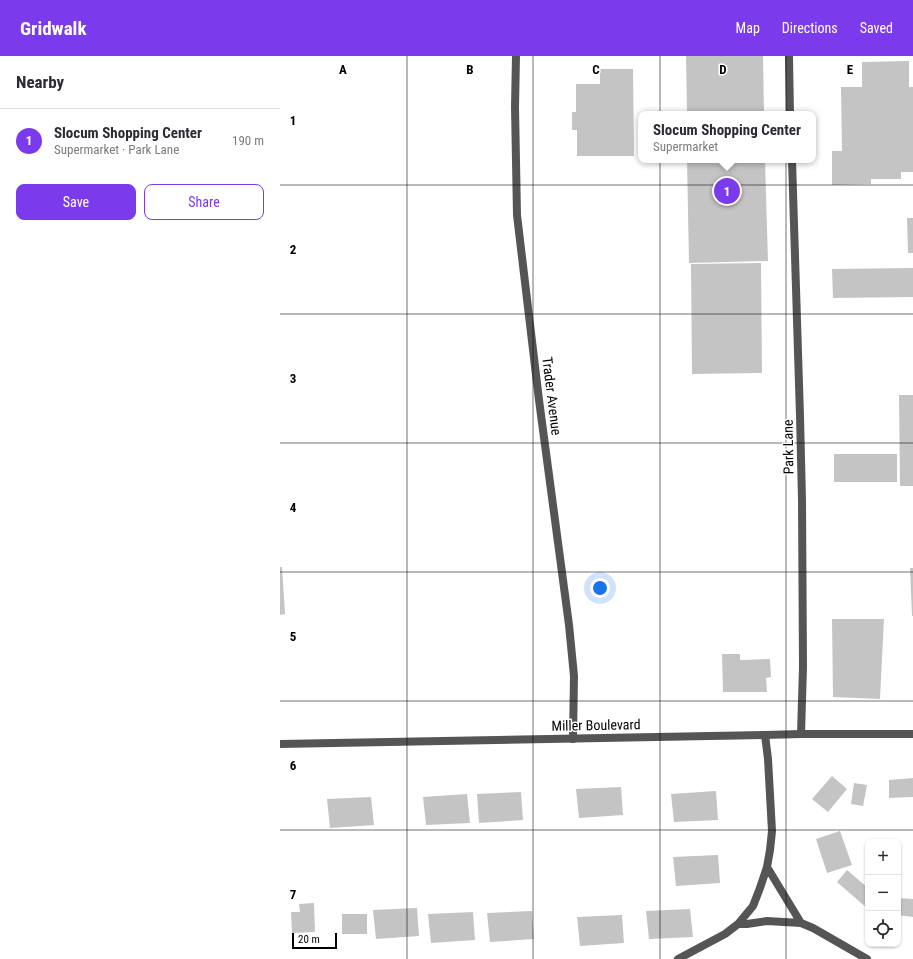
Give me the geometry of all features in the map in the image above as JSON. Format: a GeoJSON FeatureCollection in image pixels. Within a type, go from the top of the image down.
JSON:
{"type":"FeatureCollection","features":[{"type":"Feature","properties":{"kind":"street","name":"Trader Avenue"},"geometry":{"type":"LineString","coordinates":[[516,56],[515,107],[517,215],[539,400],[569,624],[574,676],[573,739]]}},
{"type":"Feature","properties":{"kind":"street"},"geometry":{"type":"LineString","coordinates":[[789,56],[790,111]]}},
{"type":"Feature","properties":{"kind":"street","name":"Park Lane"},"geometry":{"type":"LineString","coordinates":[[792,163],[802,493],[804,667],[801,734]]}},
{"type":"Feature","properties":{"kind":"street","name":"Miller Boulevard"},"geometry":{"type":"LineString","coordinates":[[280,744],[801,734],[913,734]]}},
{"type":"Feature","properties":{"kind":"street"},"geometry":{"type":"LineString","coordinates":[[678,959],[725,934],[738,924],[753,906],[760,888],[767,867],[772,831],[768,759],[765,735]]}},
{"type":"Feature","properties":{"kind":"street"},"geometry":{"type":"LineString","coordinates":[[767,867],[801,923]]}},
{"type":"Feature","properties":{"kind":"street"},"geometry":{"type":"LineString","coordinates":[[738,924],[767,921],[801,923],[813,928],[867,959]]}},
{"type":"Feature","properties":{"kind":"building"},"geometry":{"type":"Polygon","coordinates":[[[686,56],[763,56],[764,111],[687,111],[686,56]]]}},
{"type":"Feature","properties":{"kind":"building"},"geometry":{"type":"Polygon","coordinates":[[[909,61],[909,87],[913,87],[913,172],[901,172],[901,179],[871,179],[871,184],[832,185],[832,151],[842,151],[841,87],[862,87],[862,62],[909,61]]]}},
{"type":"Feature","properties":{"kind":"building"},"geometry":{"type":"Polygon","coordinates":[[[600,69],[633,69],[634,156],[577,156],[577,130],[572,130],[572,112],[576,112],[576,84],[600,84],[600,69]]]}},
{"type":"Feature","properties":{"kind":"building"},"geometry":{"type":"Polygon","coordinates":[[[687,163],[765,163],[768,261],[689,263],[687,163]]]}},
{"type":"Feature","properties":{"kind":"building"},"geometry":{"type":"Polygon","coordinates":[[[907,218],[913,218],[913,253],[908,253],[907,218]]]}},
{"type":"Feature","properties":{"kind":"building"},"geometry":{"type":"Polygon","coordinates":[[[761,263],[762,373],[692,374],[691,264],[761,263]]]}},
{"type":"Feature","properties":{"kind":"building"},"geometry":{"type":"Polygon","coordinates":[[[913,268],[913,297],[833,298],[832,269],[913,268]]]}},
{"type":"Feature","properties":{"kind":"building"},"geometry":{"type":"Polygon","coordinates":[[[899,395],[913,395],[913,486],[900,486],[899,395]]]}},
{"type":"Feature","properties":{"kind":"building"},"geometry":{"type":"Polygon","coordinates":[[[834,454],[897,454],[897,482],[834,482],[834,454]]]}},
{"type":"Feature","properties":{"kind":"building"},"geometry":{"type":"Polygon","coordinates":[[[280,567],[282,567],[285,614],[280,615],[280,567]]]}},
{"type":"Feature","properties":{"kind":"building"},"geometry":{"type":"Polygon","coordinates":[[[910,568],[913,568],[913,616],[912,616],[910,568]]]}},
{"type":"Feature","properties":{"kind":"building"},"geometry":{"type":"Polygon","coordinates":[[[832,619],[884,619],[880,699],[833,697],[832,619]]]}},
{"type":"Feature","properties":{"kind":"building"},"geometry":{"type":"Polygon","coordinates":[[[722,654],[740,654],[740,660],[770,659],[771,677],[766,678],[767,692],[723,692],[722,654]]]}},
{"type":"Feature","properties":{"kind":"building"},"geometry":{"type":"Polygon","coordinates":[[[832,776],[847,789],[828,812],[812,799],[832,776]]]}},
{"type":"Feature","properties":{"kind":"building"},"geometry":{"type":"Polygon","coordinates":[[[913,778],[913,797],[889,798],[889,780],[913,778]]]}},
{"type":"Feature","properties":{"kind":"building"},"geometry":{"type":"Polygon","coordinates":[[[854,783],[867,785],[863,806],[851,804],[854,783]]]}},
{"type":"Feature","properties":{"kind":"building"},"geometry":{"type":"Polygon","coordinates":[[[621,787],[623,815],[579,818],[576,789],[621,787]]]}},
{"type":"Feature","properties":{"kind":"building"},"geometry":{"type":"Polygon","coordinates":[[[716,791],[718,820],[674,822],[671,794],[716,791]]]}},
{"type":"Feature","properties":{"kind":"building"},"geometry":{"type":"Polygon","coordinates":[[[521,792],[523,820],[479,823],[477,794],[521,792]]]}},
{"type":"Feature","properties":{"kind":"building"},"geometry":{"type":"Polygon","coordinates":[[[467,794],[470,823],[426,825],[423,797],[467,794]]]}},
{"type":"Feature","properties":{"kind":"building"},"geometry":{"type":"Polygon","coordinates":[[[371,797],[374,825],[330,828],[327,799],[371,797]]]}},
{"type":"Feature","properties":{"kind":"building"},"geometry":{"type":"Polygon","coordinates":[[[840,831],[852,865],[827,873],[816,839],[840,831]]]}},
{"type":"Feature","properties":{"kind":"building"},"geometry":{"type":"Polygon","coordinates":[[[718,855],[720,883],[676,886],[673,857],[718,855]]]}},
{"type":"Feature","properties":{"kind":"building"},"geometry":{"type":"Polygon","coordinates":[[[847,870],[865,885],[865,906],[837,882],[847,870]]]}},
{"type":"Feature","properties":{"kind":"building"},"geometry":{"type":"Polygon","coordinates":[[[901,898],[913,899],[913,917],[901,915],[901,898]]]}},
{"type":"Feature","properties":{"kind":"building"},"geometry":{"type":"Polygon","coordinates":[[[314,903],[315,932],[292,933],[291,912],[300,912],[299,904],[314,903]]]}},
{"type":"Feature","properties":{"kind":"building"},"geometry":{"type":"Polygon","coordinates":[[[417,908],[419,936],[376,939],[373,910],[417,908]]]}},
{"type":"Feature","properties":{"kind":"building"},"geometry":{"type":"Polygon","coordinates":[[[690,909],[693,937],[649,939],[646,911],[690,909]]]}},
{"type":"Feature","properties":{"kind":"building"},"geometry":{"type":"Polygon","coordinates":[[[532,911],[534,939],[490,942],[487,913],[532,911]]]}},
{"type":"Feature","properties":{"kind":"building"},"geometry":{"type":"Polygon","coordinates":[[[473,912],[475,940],[431,943],[428,914],[473,912]]]}},
{"type":"Feature","properties":{"kind":"building"},"geometry":{"type":"Polygon","coordinates":[[[342,914],[367,914],[367,934],[342,934],[342,914]]]}},
{"type":"Feature","properties":{"kind":"building"},"geometry":{"type":"Polygon","coordinates":[[[622,915],[624,943],[580,946],[577,917],[622,915]]]}},
{"type":"Feature","properties":{"kind":"place","name":"Slocum Shopping Center"},"geometry":{"type":"Point","coordinates":[727,191]}}]}
